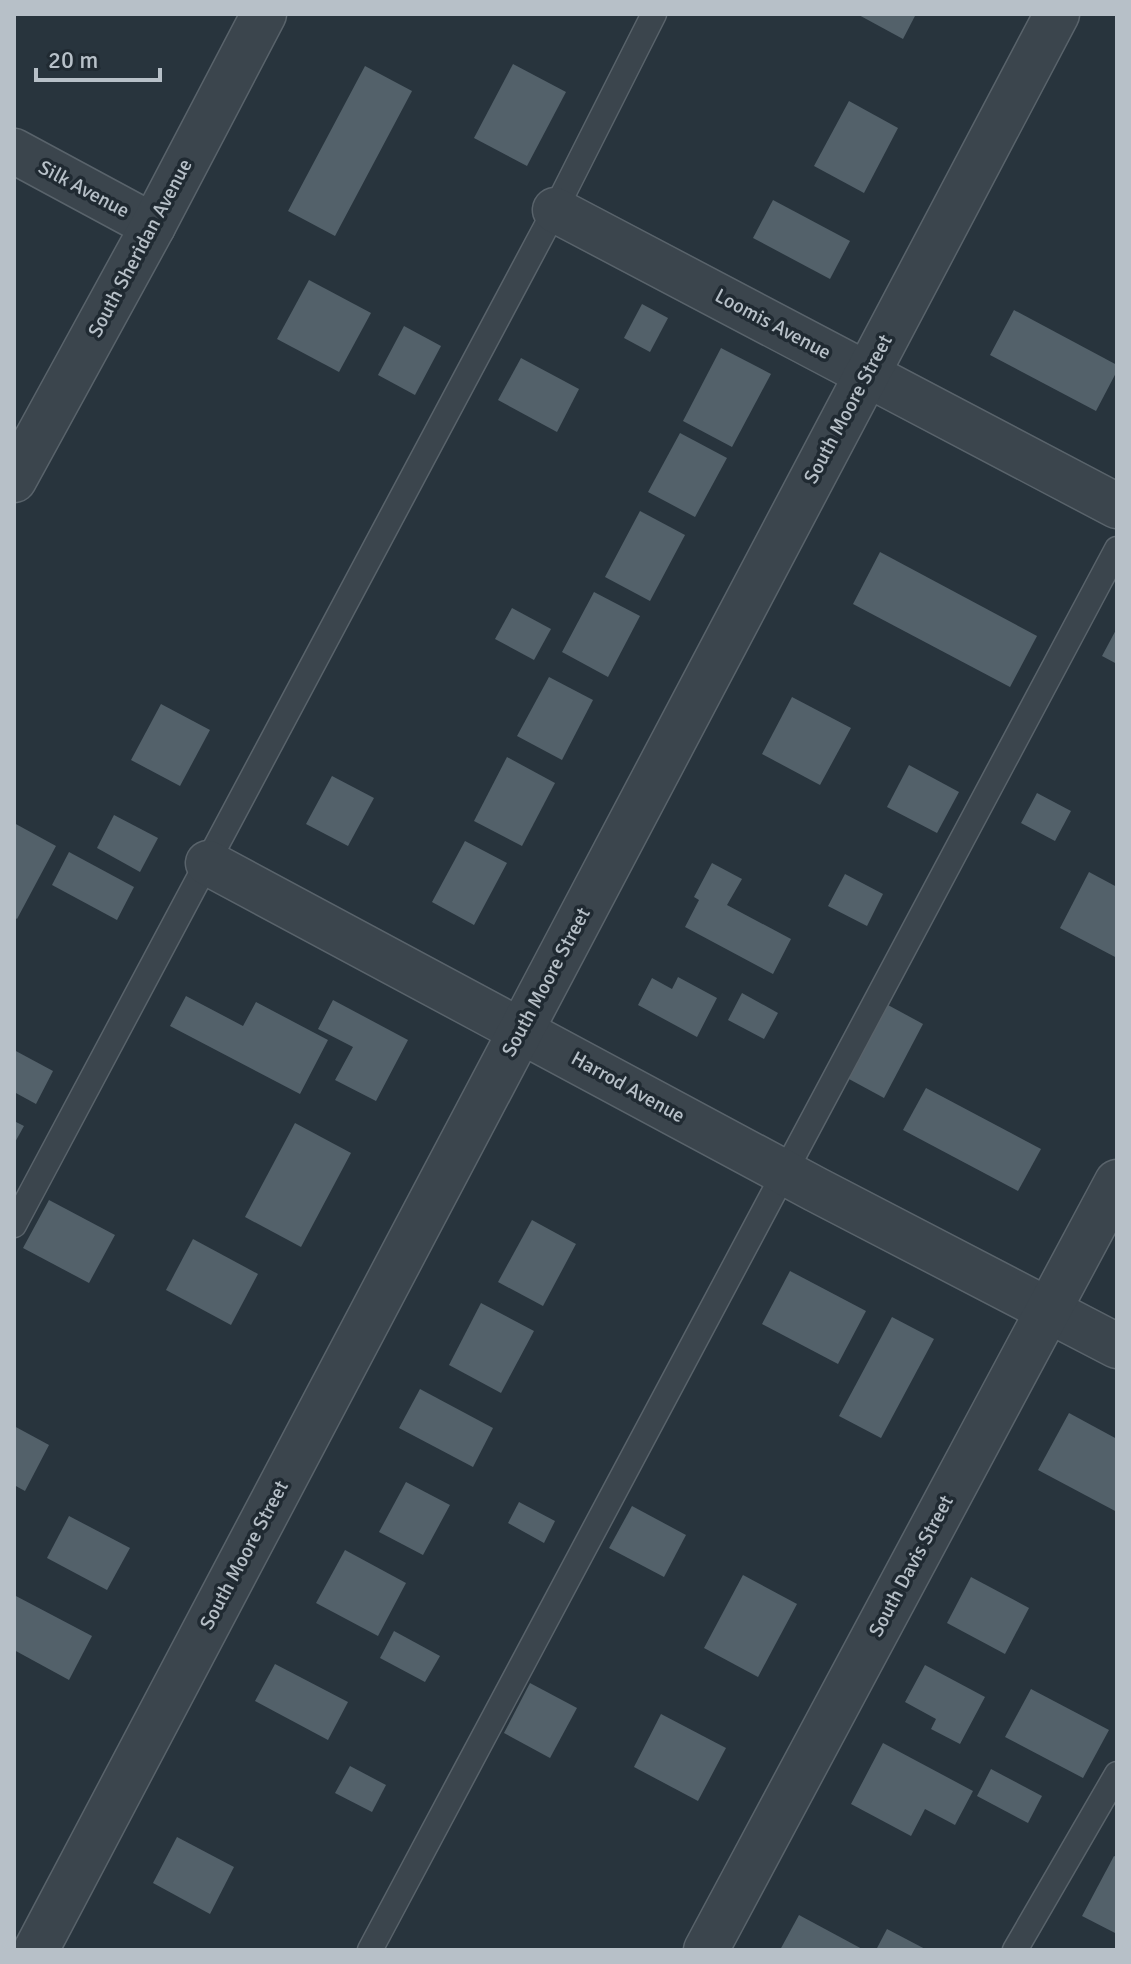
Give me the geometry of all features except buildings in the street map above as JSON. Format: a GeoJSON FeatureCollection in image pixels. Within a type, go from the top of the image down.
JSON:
{"type":"FeatureCollection","features":[{"type":"Feature","properties":{"kind":"street","name":"South Sheridan Avenue"},"geometry":{"type":"LineString","coordinates":[[14,480],[153,226],[264,14]]}},
{"type":"Feature","properties":{"kind":"street","name":"South Moore Street"},"geometry":{"type":"LineString","coordinates":[[36,1950],[1057,14]]}},
{"type":"Feature","properties":{"kind":"street","name":"Silk Avenue"},"geometry":{"type":"LineString","coordinates":[[14,151],[153,226]]}},
{"type":"Feature","properties":{"kind":"street","name":"Loomis Avenue"},"geometry":{"type":"LineString","coordinates":[[555,210],[1117,506]]}},
{"type":"Feature","properties":{"kind":"street","name":"Harrod Avenue"},"geometry":{"type":"LineString","coordinates":[[208,863],[785,1173],[1117,1346]]}},
{"type":"Feature","properties":{"kind":"street","name":"South Davis Street"},"geometry":{"type":"LineString","coordinates":[[706,1950],[1117,1182]]}},
{"type":"Feature","properties":{"kind":"lane"},"geometry":{"type":"LineString","coordinates":[[14,1225],[555,210],[654,14]]}},
{"type":"Feature","properties":{"kind":"lane"},"geometry":{"type":"LineString","coordinates":[[370,1950],[1117,549]]}},
{"type":"Feature","properties":{"kind":"lane"},"geometry":{"type":"LineString","coordinates":[[1015,1950],[1117,1774]]}}]}
